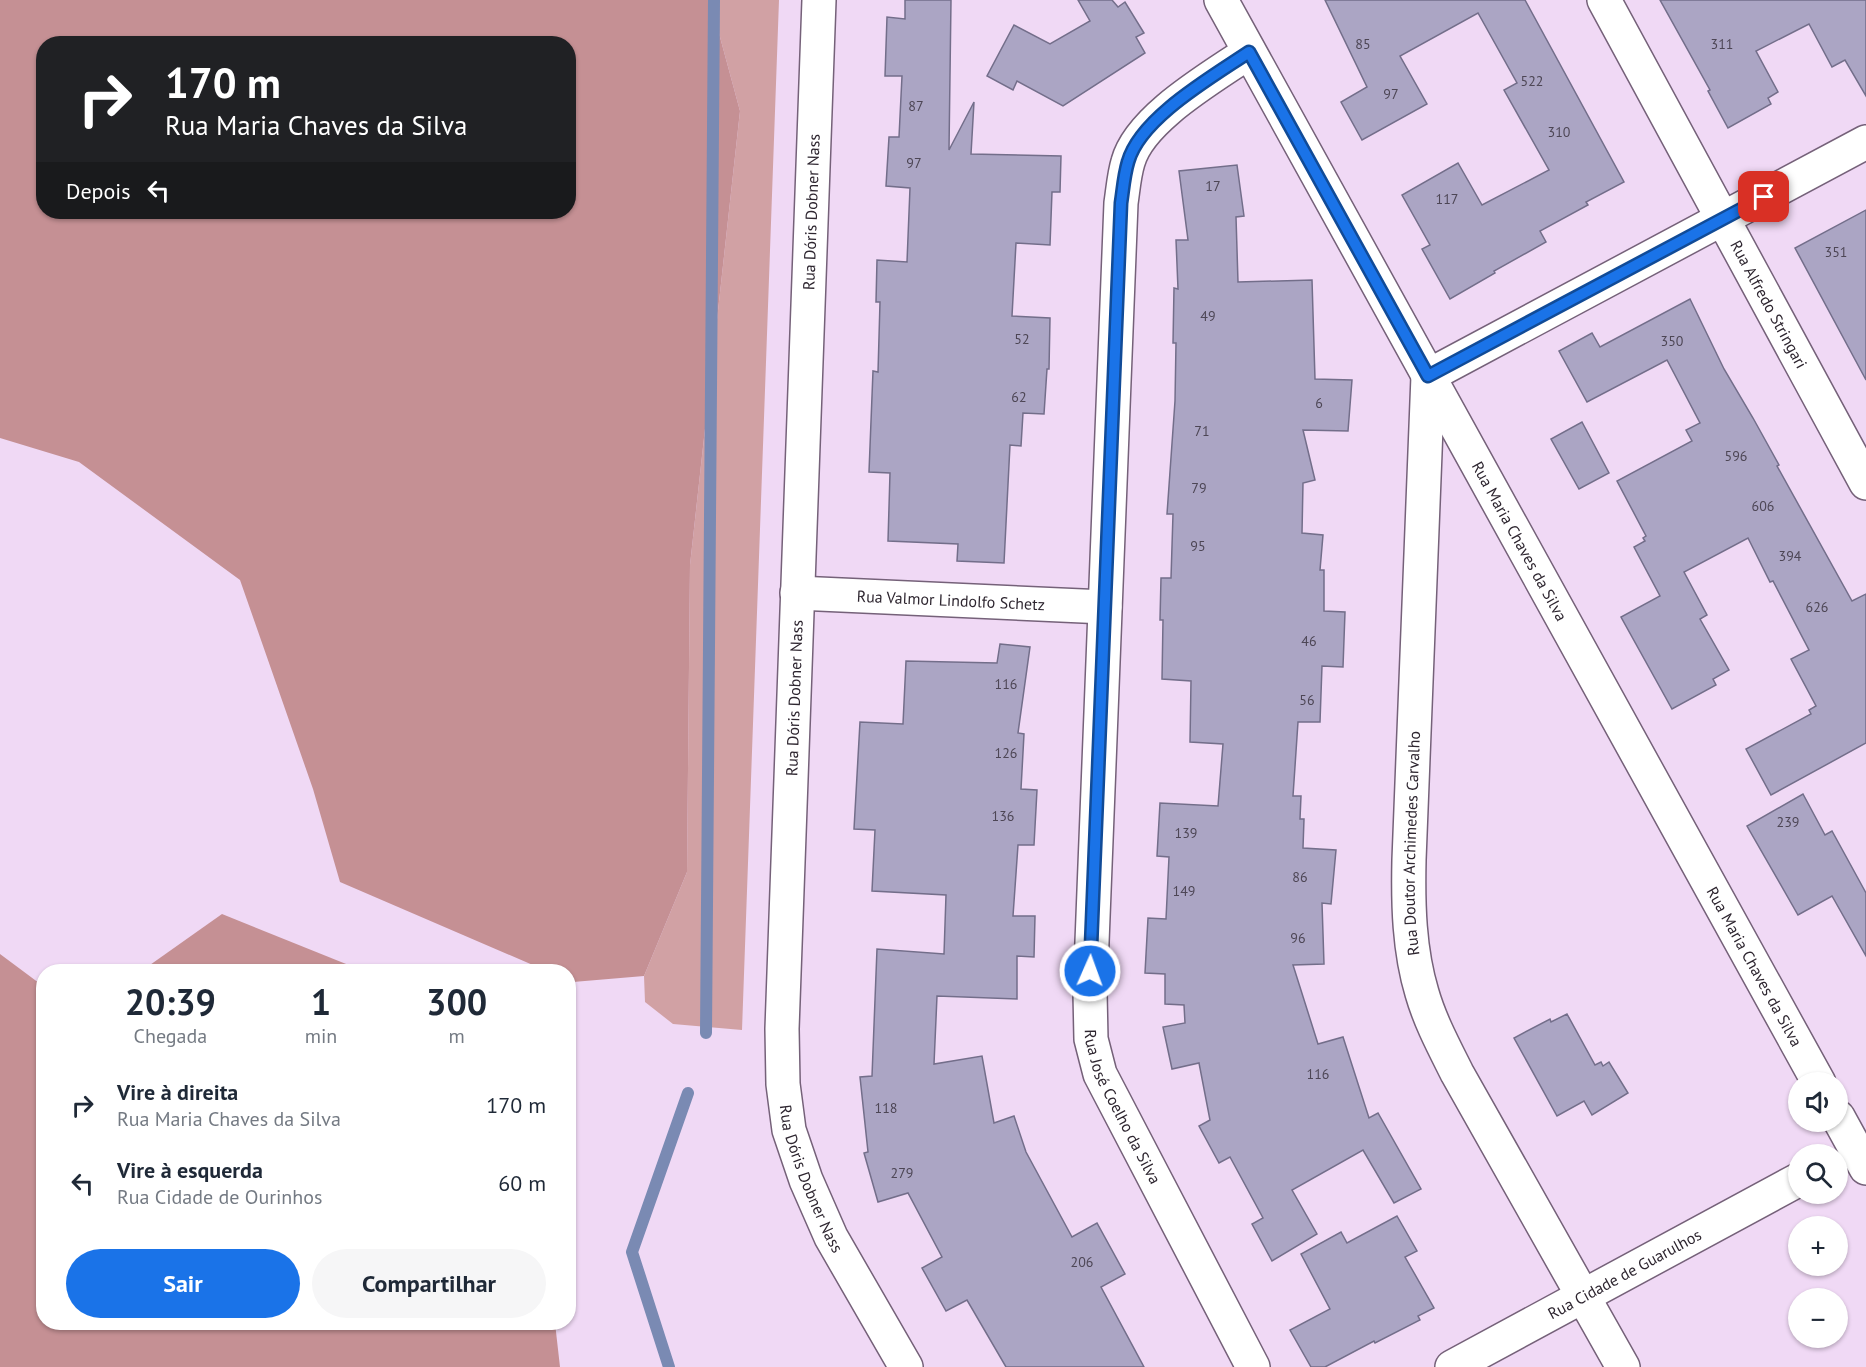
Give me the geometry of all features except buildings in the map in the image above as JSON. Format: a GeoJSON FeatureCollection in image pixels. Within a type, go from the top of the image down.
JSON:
{"type":"FeatureCollection","features":[{"type":"Feature","properties":{"kind":"street","name":"Rua Dóris Dobner Nass"},"geometry":{"type":"LineString","coordinates":[[819,0],[782,1029],[783,1084],[789,1130],[806,1180],[831,1237],[906,1367]]}},
{"type":"Feature","properties":{"kind":"street","name":"Rua Maria Chaves da Silva"},"geometry":{"type":"LineString","coordinates":[[1221,0],[1813,1072]]}},
{"type":"Feature","properties":{"kind":"street","name":"Rua Alfredo Stringari"},"geometry":{"type":"LineString","coordinates":[[1604,0],[1866,483]]}},
{"type":"Feature","properties":{"kind":"street","name":"Rua José Coelho da Silva"},"geometry":{"type":"LineString","coordinates":[[1249,52],[1165,111],[1142,136],[1128,161],[1121,203],[1090,993],[1091,1039],[1100,1074],[1253,1367]]}},
{"type":"Feature","properties":{"kind":"street"},"geometry":{"type":"LineString","coordinates":[[1428,376],[1866,142]]}},
{"type":"Feature","properties":{"kind":"street","name":"Rua Doutor Archimedes Carvalho"},"geometry":{"type":"LineString","coordinates":[[1428,376],[1408,860],[1408,913],[1414,955],[1422,992],[1438,1034],[1457,1073],[1623,1367]]}},
{"type":"Feature","properties":{"kind":"street","name":"Rua Valmor Lindolfo Schetz"},"geometry":{"type":"LineString","coordinates":[[797,593],[1106,607]]}},
{"type":"Feature","properties":{"kind":"street"},"geometry":{"type":"LineString","coordinates":[[1845,1132],[1856,1155]]}},
{"type":"Feature","properties":{"kind":"street","name":"Rua Cidade de Guarulhos"},"geometry":{"type":"LineString","coordinates":[[1452,1367],[1788,1185]]}},
{"type":"Feature","properties":{"kind":"shaded area"},"geometry":{"type":"Polygon","coordinates":[[[0,0],[710,0],[740,111],[690,565],[687,872],[644,976],[576,982],[576,964],[530,964],[340,882],[313,789],[240,580],[79,462],[0,438],[0,0]]]}},
{"type":"Feature","properties":{"kind":"shaded area"},"geometry":{"type":"Polygon","coordinates":[[[710,0],[779,0],[742,1030],[673,1024],[645,1002],[644,976],[687,872],[690,565],[740,111],[710,0]]]}},
{"type":"Feature","properties":{"kind":"shaded area"},"geometry":{"type":"Polygon","coordinates":[[[222,914],[346,964],[151,964],[222,914]]]}},
{"type":"Feature","properties":{"kind":"shaded area"},"geometry":{"type":"Polygon","coordinates":[[[0,954],[36,981],[36,1330],[556,1330],[560,1367],[0,1367],[0,954]]]}},
{"type":"Feature","properties":{"kind":"waterway"},"geometry":{"type":"LineString","coordinates":[[706,1033],[714,0]]}},
{"type":"Feature","properties":{"kind":"waterway"},"geometry":{"type":"LineString","coordinates":[[669,1367],[632,1252],[688,1093]]}},
{"type":"Feature","properties":{"kind":"route"},"geometry":{"type":"LineString","coordinates":[[1090,971],[1121,203],[1128,161],[1142,136],[1165,111],[1249,52],[1428,376],[1764,197]]}}]}
